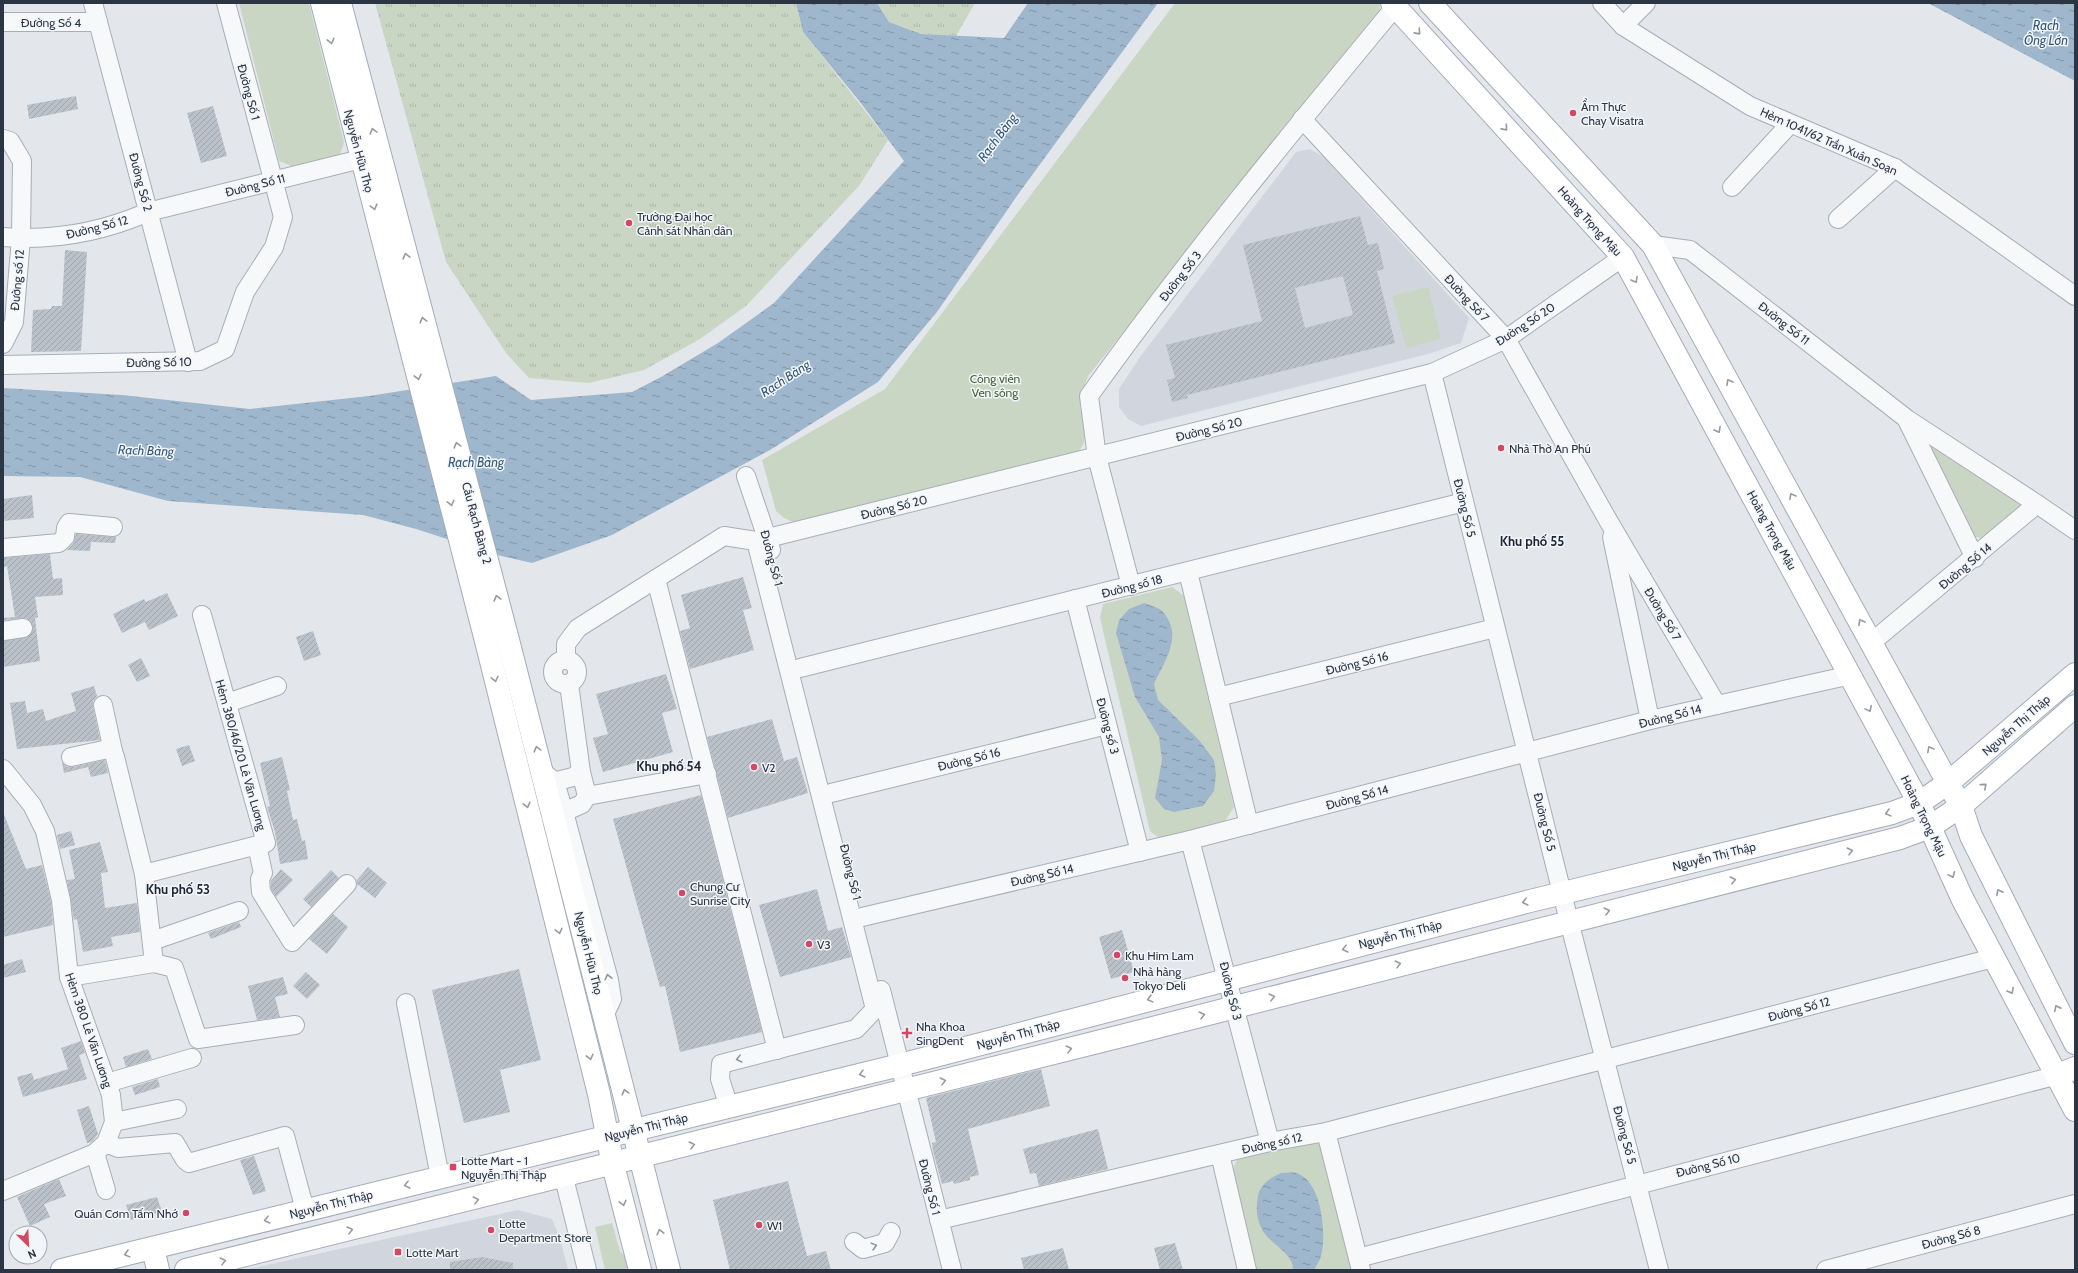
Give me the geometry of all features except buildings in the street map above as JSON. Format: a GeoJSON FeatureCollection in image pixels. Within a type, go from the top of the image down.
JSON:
{"type":"FeatureCollection","features":[{"type":"Feature","properties":{"kind":"main road","name":"Nguyễn Hữu Thọ"},"geometry":{"type":"LineString","coordinates":[[322,3],[361,159],[407,296]]}},
{"type":"Feature","properties":{"kind":"main road","name":"Nguyễn Hữu Thọ"},"geometry":{"type":"LineString","coordinates":[[340,3],[407,296]]}},
{"type":"Feature","properties":{"kind":"main road"},"geometry":{"type":"LineString","coordinates":[[1430,3],[1653,245],[1803,515],[1961,806],[1971,836],[2075,1043]]}},
{"type":"Feature","properties":{"kind":"main road","name":"Hoàng Trọng Mậu"},"geometry":{"type":"LineString","coordinates":[[1393,5],[1623,257],[1851,675],[1919,803],[1962,898],[1993,958],[2066,1072],[2075,1110]]}},
{"type":"Feature","properties":{"kind":"main road"},"geometry":{"type":"LineString","coordinates":[[1623,257],[1653,245]]}},
{"type":"Feature","properties":{"kind":"main road","name":"Cầu Rạch Bàng 2"},"geometry":{"type":"LineString","coordinates":[[407,296],[507,636]]}},
{"type":"Feature","properties":{"kind":"main road","name":"Cầu Rạch Bàng 2"},"geometry":{"type":"LineString","coordinates":[[407,296],[486,641]]}},
{"type":"Feature","properties":{"kind":"main road"},"geometry":{"type":"LineString","coordinates":[[1771,528],[1803,515]]}},
{"type":"Feature","properties":{"kind":"main road","name":"Nguyễn Hữu Thọ"},"geometry":{"type":"LineString","coordinates":[[507,636],[559,814],[574,872],[605,1014],[670,1270]]}},
{"type":"Feature","properties":{"kind":"main road","name":"Nguyễn Hữu Thọ"},"geometry":{"type":"LineString","coordinates":[[486,641],[599,1094],[613,1165],[640,1270]]}},
{"type":"Feature","properties":{"kind":"main road"},"geometry":{"type":"LineString","coordinates":[[2056,691],[2075,669]]}},
{"type":"Feature","properties":{"kind":"main road","name":"Nguyễn Thị Thập"},"geometry":{"type":"LineString","coordinates":[[62,1270],[900,1065],[1228,978],[1563,892],[1892,813],[1919,803],[1948,783],[2075,674]]}},
{"type":"Feature","properties":{"kind":"main road","name":"Nguyễn Thị Thập"},"geometry":{"type":"LineString","coordinates":[[1234,1006],[1900,838],[1930,827],[1961,806],[2074,711]]}},
{"type":"Feature","properties":{"kind":"main road"},"geometry":{"type":"LineString","coordinates":[[186,1270],[569,1177],[1234,1006]]}},
{"type":"Feature","properties":{"kind":"main road"},"geometry":{"type":"LineString","coordinates":[[665,1123],[670,1151]]}},
{"type":"Feature","properties":{"kind":"main road"},"geometry":{"type":"LineString","coordinates":[[568,1146],[569,1177]]}},
{"type":"Feature","properties":{"kind":"main road"},"geometry":{"type":"LineString","coordinates":[[153,1248],[158,1270]]}},
{"type":"Feature","properties":{"kind":"street","name":"Đường Số 2"},"geometry":{"type":"LineString","coordinates":[[93,3],[188,362]]}},
{"type":"Feature","properties":{"kind":"street","name":"Đường Số 1"},"geometry":{"type":"LineString","coordinates":[[226,3],[273,181]]}},
{"type":"Feature","properties":{"kind":"street","name":"Hẻm 1041/62 Trần Xuân Soạn"},"geometry":{"type":"LineString","coordinates":[[1602,3],[1622,26],[1750,106],[1895,168],[2075,296]]}},
{"type":"Feature","properties":{"kind":"street"},"geometry":{"type":"LineString","coordinates":[[1622,26],[1646,3]]}},
{"type":"Feature","properties":{"kind":"street","name":"Đường Số 3"},"geometry":{"type":"LineString","coordinates":[[1131,586],[1096,457],[1089,396],[1129,341],[1393,5]]}},
{"type":"Feature","properties":{"kind":"street","name":"Đường Số 4"},"geometry":{"type":"LineString","coordinates":[[3,22],[98,22]]}},
{"type":"Feature","properties":{"kind":"street","name":"Đường Số 7"},"geometry":{"type":"LineString","coordinates":[[1302,119],[1506,339],[1609,522],[1717,705]]}},
{"type":"Feature","properties":{"kind":"street"},"geometry":{"type":"LineString","coordinates":[[1732,187],[1790,124]]}},
{"type":"Feature","properties":{"kind":"street","name":"Đường số 12"},"geometry":{"type":"LineString","coordinates":[[3,139],[10,142],[22,161],[21,238],[14,322],[3,344]]}},
{"type":"Feature","properties":{"kind":"street","name":"Đường Số 11"},"geometry":{"type":"LineString","coordinates":[[148,212],[361,159]]}},
{"type":"Feature","properties":{"kind":"street"},"geometry":{"type":"LineString","coordinates":[[1838,219],[1895,168]]}},
{"type":"Feature","properties":{"kind":"street","name":"Đường Số 10"},"geometry":{"type":"LineString","coordinates":[[3,365],[188,362],[200,361],[225,349],[245,292],[274,246],[283,217],[273,181]]}},
{"type":"Feature","properties":{"kind":"street","name":"Đường Số 12"},"geometry":{"type":"LineString","coordinates":[[21,238],[67,236],[131,219],[148,212]]}},
{"type":"Feature","properties":{"kind":"street","name":"Đường số 12"},"geometry":{"type":"LineString","coordinates":[[3,237],[21,238]]}},
{"type":"Feature","properties":{"kind":"street","name":"Đường Số 11"},"geometry":{"type":"LineString","coordinates":[[1653,245],[1690,250],[1907,419],[2075,530]]}},
{"type":"Feature","properties":{"kind":"street","name":"Đường Số 20"},"geometry":{"type":"LineString","coordinates":[[767,554],[1096,457],[1432,373],[1506,339],[1623,257]]}},
{"type":"Feature","properties":{"kind":"street","name":"Đường Số 5"},"geometry":{"type":"LineString","coordinates":[[1432,373],[1495,628],[1528,752],[1569,921],[1638,1183],[1659,1270]]}},
{"type":"Feature","properties":{"kind":"street","name":"Đường Số 11"},"geometry":{"type":"LineString","coordinates":[[1907,419],[1975,558]]}},
{"type":"Feature","properties":{"kind":"street","name":"Đường Số 1"},"geometry":{"type":"LineString","coordinates":[[746,476],[800,668],[900,1065],[905,1091],[952,1270]]}},
{"type":"Feature","properties":{"kind":"street","name":"Đường số 18"},"geometry":{"type":"LineString","coordinates":[[800,668],[1464,502]]}},
{"type":"Feature","properties":{"kind":"street","name":"Đường Số 14"},"geometry":{"type":"LineString","coordinates":[[1872,642],[1975,558],[2037,504]]}},
{"type":"Feature","properties":{"kind":"street","name":"Đường Số 7"},"geometry":{"type":"LineString","coordinates":[[1609,522],[1650,720]]}},
{"type":"Feature","properties":{"kind":"street"},"geometry":{"type":"LineString","coordinates":[[3,548],[59,543],[65,537],[66,528],[69,523],[113,527]]}},
{"type":"Feature","properties":{"kind":"street"},"geometry":{"type":"LineString","coordinates":[[559,814],[582,804],[587,796],[581,772],[569,684],[560,684],[553,676],[555,664],[566,660],[566,644],[578,628],[724,536],[756,541],[767,554],[875,1009],[856,1029],[722,1064],[720,1079],[729,1107]]}},
{"type":"Feature","properties":{"kind":"street"},"geometry":{"type":"LineString","coordinates":[[1188,572],[1249,826]]}},
{"type":"Feature","properties":{"kind":"street"},"geometry":{"type":"LineString","coordinates":[[656,579],[777,1050]]}},
{"type":"Feature","properties":{"kind":"street","name":"Đường số 3"},"geometry":{"type":"LineString","coordinates":[[1075,600],[1140,852]]}},
{"type":"Feature","properties":{"kind":"street","name":"Hẻm 380/46/20 Lê Văn Lương"},"geometry":{"type":"LineString","coordinates":[[144,874],[261,844],[227,703],[202,615]]}},
{"type":"Feature","properties":{"kind":"street"},"geometry":{"type":"LineString","coordinates":[[3,631],[22,628]]}},
{"type":"Feature","properties":{"kind":"street","name":"Đường Số 16"},"geometry":{"type":"LineString","coordinates":[[1218,697],[1495,628]]}},
{"type":"Feature","properties":{"kind":"street","name":"Đường Số 14"},"geometry":{"type":"LineString","coordinates":[[862,917],[1249,826],[1650,720],[1851,675]]}},
{"type":"Feature","properties":{"kind":"street"},"geometry":{"type":"LineString","coordinates":[[227,703],[277,686]]}},
{"type":"Feature","properties":{"kind":"street"},"geometry":{"type":"LineString","coordinates":[[103,705],[144,874],[154,964]]}},
{"type":"Feature","properties":{"kind":"street","name":"Đường Số 16"},"geometry":{"type":"LineString","coordinates":[[831,793],[1107,724]]}},
{"type":"Feature","properties":{"kind":"street"},"geometry":{"type":"LineString","coordinates":[[71,757],[108,749],[113,751]]}},
{"type":"Feature","properties":{"kind":"street","name":"Hẻm 380 Lê Văn Lương"},"geometry":{"type":"LineString","coordinates":[[3,769],[32,805],[45,831],[61,900],[69,977],[107,1083],[113,1108],[114,1122],[100,1148]]}},
{"type":"Feature","properties":{"kind":"street"},"geometry":{"type":"LineString","coordinates":[[548,779],[573,777],[581,772]]}},
{"type":"Feature","properties":{"kind":"street"},"geometry":{"type":"LineString","coordinates":[[587,796],[707,774]]}},
{"type":"Feature","properties":{"kind":"street","name":"Đường Số 3"},"geometry":{"type":"LineString","coordinates":[[1190,840],[1228,978],[1270,1142]]}},
{"type":"Feature","properties":{"kind":"street"},"geometry":{"type":"LineString","coordinates":[[261,844],[263,873],[260,879],[262,892],[292,942],[347,884]]}},
{"type":"Feature","properties":{"kind":"street"},"geometry":{"type":"LineString","coordinates":[[152,941],[239,911]]}},
{"type":"Feature","properties":{"kind":"street","name":"Đường Số 12"},"geometry":{"type":"LineString","coordinates":[[1605,1060],[1993,958]]}},
{"type":"Feature","properties":{"kind":"street"},"geometry":{"type":"LineString","coordinates":[[69,977],[154,964],[174,968],[198,1039],[295,1025]]}},
{"type":"Feature","properties":{"kind":"street"},"geometry":{"type":"LineString","coordinates":[[406,1003],[440,1177]]}},
{"type":"Feature","properties":{"kind":"street"},"geometry":{"type":"LineString","coordinates":[[107,1083],[192,1058]]}},
{"type":"Feature","properties":{"kind":"street","name":"Đường số 12"},"geometry":{"type":"LineString","coordinates":[[938,1220],[1270,1142],[1326,1132],[1605,1060]]}},
{"type":"Feature","properties":{"kind":"street","name":"Đường Số 10"},"geometry":{"type":"LineString","coordinates":[[1360,1264],[1638,1183],[2066,1072]]}},
{"type":"Feature","properties":{"kind":"street"},"geometry":{"type":"LineString","coordinates":[[114,1122],[177,1109]]}},
{"type":"Feature","properties":{"kind":"street"},"geometry":{"type":"LineString","coordinates":[[1326,1132],[1360,1264]]}},
{"type":"Feature","properties":{"kind":"street"},"geometry":{"type":"LineString","coordinates":[[3,1191],[100,1148],[175,1143],[185,1160],[189,1163],[285,1136],[305,1210]]}},
{"type":"Feature","properties":{"kind":"street"},"geometry":{"type":"LineString","coordinates":[[100,1148],[106,1190]]}},
{"type":"Feature","properties":{"kind":"street"},"geometry":{"type":"LineString","coordinates":[[1220,1154],[1247,1270]]}},
{"type":"Feature","properties":{"kind":"street"},"geometry":{"type":"LineString","coordinates":[[569,1177],[587,1270]]}},
{"type":"Feature","properties":{"kind":"street","name":"Đường Số 8"},"geometry":{"type":"LineString","coordinates":[[1826,1270],[2075,1204]]}},
{"type":"Feature","properties":{"kind":"street"},"geometry":{"type":"LineString","coordinates":[[854,1242],[863,1249],[885,1243],[891,1232]]}},
{"type":"Feature","properties":{"kind":"shaded area"},"geometry":{"type":"Polygon","coordinates":[[[1310,149],[1324,157],[1469,318],[1461,343],[1428,354],[1141,426],[1128,419],[1119,407],[1119,389],[1140,357],[1296,152],[1310,149]]]}},
{"type":"Feature","properties":{"kind":"shaded area","name":"Lotte Department Store"},"geometry":{"type":"Polygon","coordinates":[[[518,1210],[552,1219],[561,1241],[568,1270],[244,1270],[518,1210]]]}},
{"type":"Feature","properties":{"kind":"green space"},"geometry":{"type":"Polygon","coordinates":[[[239,3],[309,3],[344,142],[340,155],[294,167],[279,161],[239,3]]]}},
{"type":"Feature","properties":{"kind":"green space","name":"Trường Đại học Cảnh sát Nhân dân"},"geometry":{"type":"Polygon","coordinates":[[[375,3],[796,3],[803,32],[888,140],[859,186],[746,306],[700,339],[644,370],[589,383],[529,378],[506,353],[446,262],[375,3]]]}},
{"type":"Feature","properties":{"kind":"green space"},"geometry":{"type":"Polygon","coordinates":[[[877,3],[975,3],[956,36],[921,34],[889,22],[877,3]]]}},
{"type":"Feature","properties":{"kind":"green space","name":"Công viên Ven sông"},"geometry":{"type":"Polygon","coordinates":[[[1175,3],[1380,3],[1379,16],[1088,376],[1080,397],[1080,407],[1085,436],[1084,443],[1080,449],[1074,454],[795,523],[784,518],[776,511],[762,460],[885,389],[1175,3]]]}},
{"type":"Feature","properties":{"kind":"green space"},"geometry":{"type":"Polygon","coordinates":[[[1428,287],[1441,339],[1406,348],[1392,296],[1428,287]]]}},
{"type":"Feature","properties":{"kind":"green space"},"geometry":{"type":"Polygon","coordinates":[[[1930,442],[2021,499],[2020,506],[1982,538],[1972,536],[1927,445],[1930,442]]]}},
{"type":"Feature","properties":{"kind":"green space"},"geometry":{"type":"Polygon","coordinates":[[[1172,587],[1184,596],[1234,807],[1225,821],[1159,838],[1150,831],[1100,618],[1103,604],[1172,587]]]}},
{"type":"Feature","properties":{"kind":"green space"},"geometry":{"type":"Polygon","coordinates":[[[1315,1140],[1326,1152],[1355,1270],[1255,1270],[1230,1174],[1237,1160],[1315,1140]]]}},
{"type":"Feature","properties":{"kind":"green space"},"geometry":{"type":"Polygon","coordinates":[[[612,1223],[620,1251],[634,1266],[635,1270],[605,1270],[595,1227],[612,1223]]]}},
{"type":"Feature","properties":{"kind":"water","name":"Rạch Bàng"},"geometry":{"type":"Polygon","coordinates":[[[796,3],[877,3],[889,22],[921,34],[1004,38],[1028,3],[1158,3],[1019,193],[937,312],[878,382],[770,450],[612,535],[532,563],[493,554],[416,529],[363,515],[168,501],[80,477],[3,476],[3,388],[122,395],[250,409],[369,396],[496,376],[531,400],[632,392],[661,377],[718,343],[774,303],[904,161],[860,102],[803,32],[796,3]]]}},
{"type":"Feature","properties":{"kind":"water","name":"Rạch Ông Lớn"},"geometry":{"type":"Polygon","coordinates":[[[1928,3],[2075,3],[2075,81],[1928,3]]]}},
{"type":"Feature","properties":{"kind":"water"},"geometry":{"type":"Polygon","coordinates":[[[1144,603],[1161,610],[1168,619],[1172,628],[1171,647],[1154,684],[1158,700],[1199,740],[1214,760],[1216,775],[1214,791],[1203,806],[1174,812],[1164,809],[1155,798],[1162,760],[1159,737],[1135,697],[1116,633],[1119,620],[1129,609],[1144,603]]]}},
{"type":"Feature","properties":{"kind":"water"},"geometry":{"type":"Polygon","coordinates":[[[1281,1173],[1296,1173],[1305,1178],[1312,1186],[1317,1197],[1323,1222],[1323,1247],[1319,1262],[1314,1270],[1293,1270],[1287,1255],[1265,1234],[1260,1224],[1257,1209],[1257,1199],[1259,1193],[1267,1181],[1281,1173]]]}},
{"type":"Feature","properties":{"kind":"place","name":"Ẩm Thực Chay Visatra"},"geometry":{"type":"Point","coordinates":[1573,113]}},
{"type":"Feature","properties":{"kind":"place","name":"Trường Đại học Cảnh sát Nhân dân"},"geometry":{"type":"Point","coordinates":[629,223]}},
{"type":"Feature","properties":{"kind":"place","name":"Nhà Thờ An Phú"},"geometry":{"type":"Point","coordinates":[1501,448]}},
{"type":"Feature","properties":{"kind":"place","name":"V2"},"geometry":{"type":"Point","coordinates":[754,767]}},
{"type":"Feature","properties":{"kind":"place","name":"Chung Cư Sunrise City"},"geometry":{"type":"Point","coordinates":[682,893]}},
{"type":"Feature","properties":{"kind":"place","name":"V3"},"geometry":{"type":"Point","coordinates":[809,944]}},
{"type":"Feature","properties":{"kind":"place","name":"Khu Him Lam"},"geometry":{"type":"Point","coordinates":[1117,955]}},
{"type":"Feature","properties":{"kind":"place","name":"Nhà hàng Tokyo Deli"},"geometry":{"type":"Point","coordinates":[1125,978]}},
{"type":"Feature","properties":{"kind":"place","name":"Nha Khoa SingDent"},"geometry":{"type":"Point","coordinates":[907,1033]}},
{"type":"Feature","properties":{"kind":"place","name":"Lotte Mart - 1 Nguyễn Thị Thập"},"geometry":{"type":"Point","coordinates":[453,1167]}},
{"type":"Feature","properties":{"kind":"place","name":"Quán Cơm Tấm Nhớ"},"geometry":{"type":"Point","coordinates":[186,1213]}},
{"type":"Feature","properties":{"kind":"place","name":"W1"},"geometry":{"type":"Point","coordinates":[759,1225]}},
{"type":"Feature","properties":{"kind":"place","name":"Lotte Department Store"},"geometry":{"type":"Point","coordinates":[491,1230]}},
{"type":"Feature","properties":{"kind":"place","name":"Lotte Mart"},"geometry":{"type":"Point","coordinates":[398,1252]}},
{"type":"Feature","properties":{"kind":"district","name":"Khu phố 55"},"geometry":{"type":"Point","coordinates":[1532,541]}},
{"type":"Feature","properties":{"kind":"district","name":"Khu phố 54"},"geometry":{"type":"Point","coordinates":[669,766]}},
{"type":"Feature","properties":{"kind":"district","name":"Khu phố 53"},"geometry":{"type":"Point","coordinates":[178,889]}}]}
